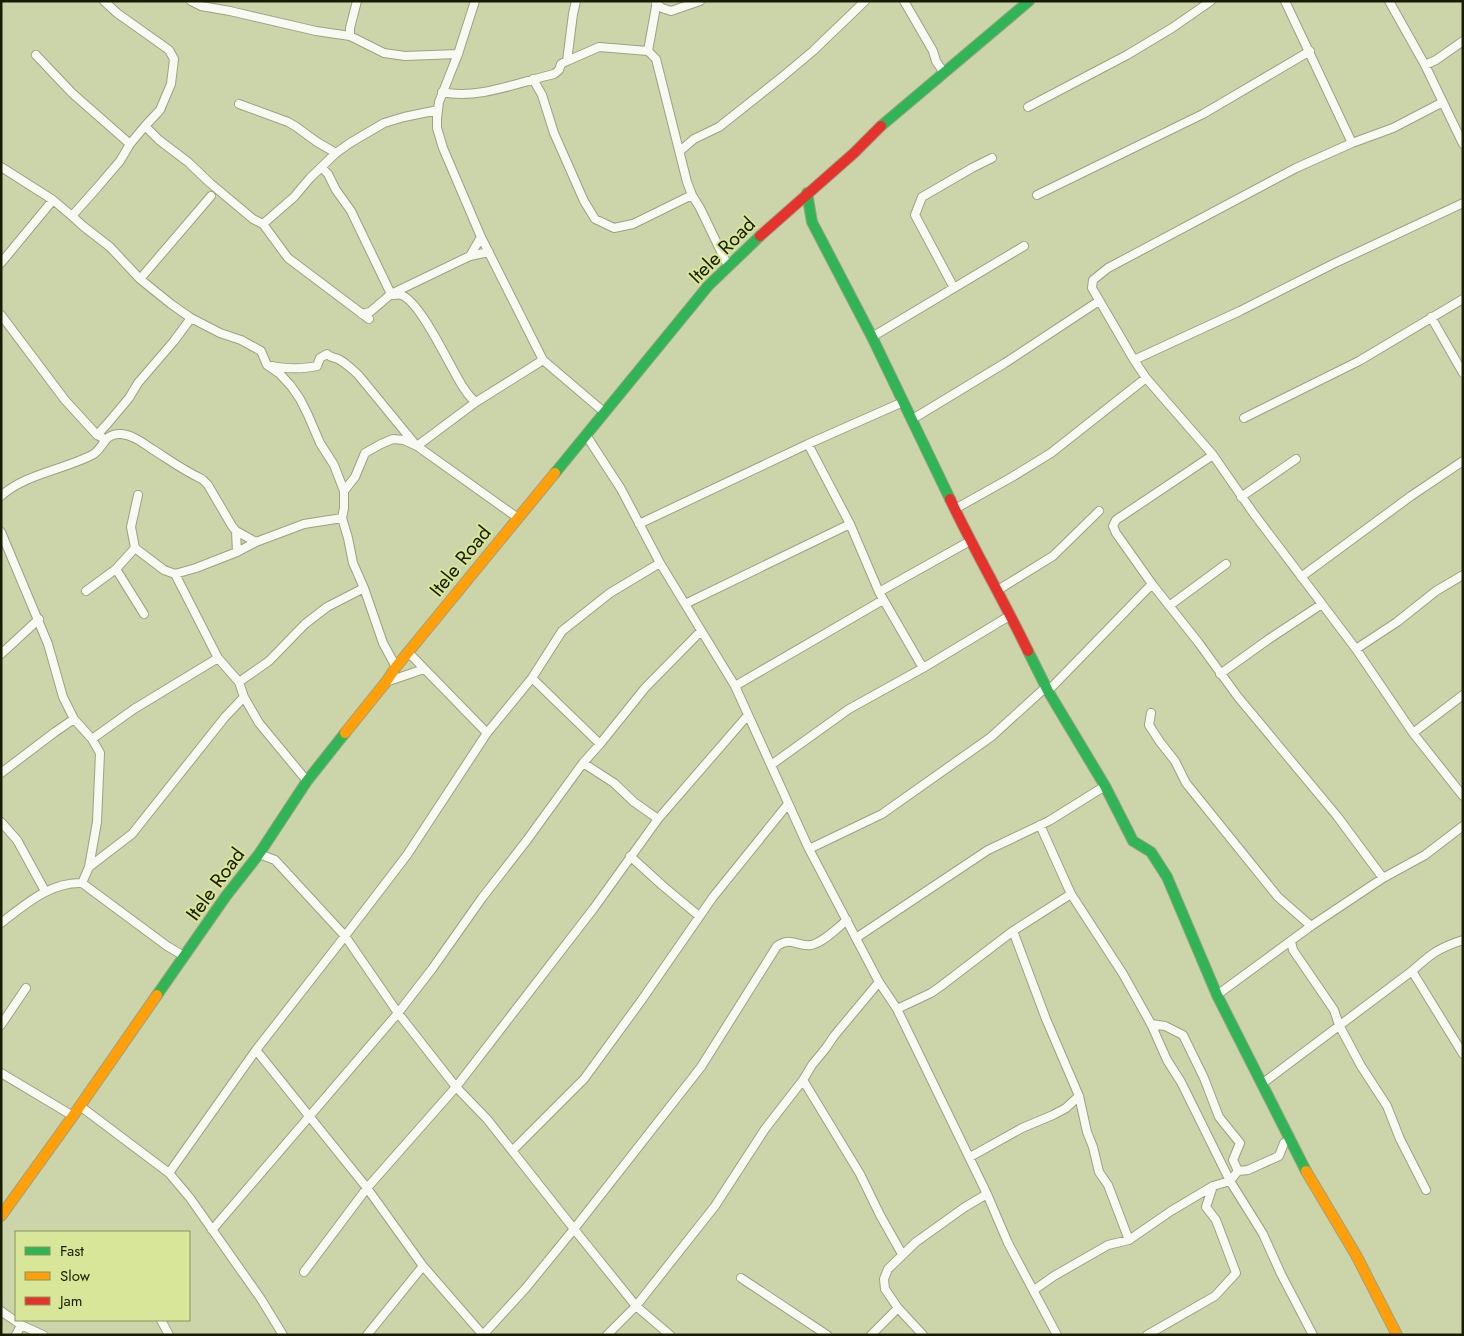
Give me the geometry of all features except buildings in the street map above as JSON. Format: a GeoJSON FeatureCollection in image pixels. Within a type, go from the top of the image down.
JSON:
{"type":"FeatureCollection","features":[{"type":"Feature","properties":{"kind":"street"},"geometry":{"type":"LineString","coordinates":[[72,216],[120,161],[144,126],[160,110],[171,84],[174,59],[169,50],[117,13],[104,1]]}},
{"type":"Feature","properties":{"kind":"street"},"geometry":{"type":"LineString","coordinates":[[191,1],[201,6],[316,31],[350,36],[384,53],[396,55],[458,54]]}},
{"type":"Feature","properties":{"kind":"street"},"geometry":{"type":"LineString","coordinates":[[350,36],[350,28],[357,1]]}},
{"type":"Feature","properties":{"kind":"street"},"geometry":{"type":"LineString","coordinates":[[475,1],[458,54],[442,92],[438,110],[437,128],[443,148],[488,252],[543,360],[604,412]]}},
{"type":"Feature","properties":{"kind":"street"},"geometry":{"type":"LineString","coordinates":[[567,61],[576,1]]}},
{"type":"Feature","properties":{"kind":"street"},"geometry":{"type":"LineString","coordinates":[[656,2],[662,8],[670,11],[700,1]]}},
{"type":"Feature","properties":{"kind":"street"},"geometry":{"type":"LineString","coordinates":[[680,150],[694,139],[719,126],[788,72],[814,51],[866,1]]}},
{"type":"Feature","properties":{"kind":"street"},"geometry":{"type":"LineString","coordinates":[[904,1],[944,73]]}},
{"type":"Feature","properties":{"kind":"street","name":"Itele Road"},"geometry":{"type":"LineString","coordinates":[[1,1216],[74,1116],[226,896],[262,850],[307,781],[408,652],[708,286],[808,193],[859,150],[879,128],[1029,1]]}},
{"type":"Feature","properties":{"kind":"street"},"geometry":{"type":"LineString","coordinates":[[1028,107],[1172,28],[1211,1]]}},
{"type":"Feature","properties":{"kind":"street"},"geometry":{"type":"LineString","coordinates":[[1285,1],[1310,50],[1352,143]]}},
{"type":"Feature","properties":{"kind":"street"},"geometry":{"type":"LineString","coordinates":[[1389,1],[1425,65],[1463,144]]}},
{"type":"Feature","properties":{"kind":"street"},"geometry":{"type":"LineString","coordinates":[[648,51],[656,2]]}},
{"type":"Feature","properties":{"kind":"street"},"geometry":{"type":"LineString","coordinates":[[1425,65],[1436,60],[1463,41]]}},
{"type":"Feature","properties":{"kind":"street"},"geometry":{"type":"LineString","coordinates":[[442,92],[461,95],[496,89],[554,74],[559,70],[561,64],[599,48],[648,51],[656,59],[692,194],[728,266]]}},
{"type":"Feature","properties":{"kind":"street"},"geometry":{"type":"LineString","coordinates":[[1037,195],[1202,114],[1310,50]]}},
{"type":"Feature","properties":{"kind":"street"},"geometry":{"type":"LineString","coordinates":[[36,55],[72,93],[130,144]]}},
{"type":"Feature","properties":{"kind":"street"},"geometry":{"type":"LineString","coordinates":[[533,79],[542,95],[554,133],[584,201],[595,219],[614,228],[633,224],[692,194]]}},
{"type":"Feature","properties":{"kind":"street"},"geometry":{"type":"LineString","coordinates":[[1443,102],[1393,128],[1352,143],[1296,168],[1108,268],[1093,280],[1092,288],[1098,301],[1146,378],[1213,455],[1242,497],[1356,649],[1413,733],[1463,796]]}},
{"type":"Feature","properties":{"kind":"street"},"geometry":{"type":"LineString","coordinates":[[240,104],[288,122],[336,153]]}},
{"type":"Feature","properties":{"kind":"street"},"geometry":{"type":"LineString","coordinates":[[263,224],[294,197],[310,178],[336,153],[384,123],[438,110]]}},
{"type":"Feature","properties":{"kind":"street"},"geometry":{"type":"LineString","coordinates":[[144,126],[253,219],[263,224],[288,258],[369,319]]}},
{"type":"Feature","properties":{"kind":"street"},"geometry":{"type":"LineString","coordinates":[[954,288],[915,215],[922,197],[992,158]]}},
{"type":"Feature","properties":{"kind":"street"},"geometry":{"type":"LineString","coordinates":[[1,167],[53,200],[110,248],[140,279],[170,304],[191,318],[220,333],[242,340],[261,350],[267,365],[280,374],[291,386],[300,399],[320,443],[332,459],[344,490],[342,518],[353,563],[364,588],[383,643],[396,667]]}},
{"type":"Feature","properties":{"kind":"street"},"geometry":{"type":"LineString","coordinates":[[322,168],[328,174],[336,190],[351,210],[391,294]]}},
{"type":"Feature","properties":{"kind":"street"},"geometry":{"type":"LineString","coordinates":[[808,193],[812,222],[872,337],[970,541],[998,590],[1047,689],[1105,786],[1133,841],[1151,852],[1167,877],[1217,996],[1312,1181],[1356,1255],[1397,1335]]}},
{"type":"Feature","properties":{"kind":"street"},"geometry":{"type":"LineString","coordinates":[[140,279],[211,196]]}},
{"type":"Feature","properties":{"kind":"street"},"geometry":{"type":"LineString","coordinates":[[1,263],[53,200]]}},
{"type":"Feature","properties":{"kind":"street"},"geometry":{"type":"LineString","coordinates":[[1134,360],[1463,203]]}},
{"type":"Feature","properties":{"kind":"street"},"geometry":{"type":"LineString","coordinates":[[470,256],[481,237]]}},
{"type":"Feature","properties":{"kind":"street"},"geometry":{"type":"LineString","coordinates":[[872,337],[1024,246]]}},
{"type":"Feature","properties":{"kind":"street"},"geometry":{"type":"LineString","coordinates":[[362,314],[370,312],[391,294],[470,256],[488,252]]}},
{"type":"Feature","properties":{"kind":"street"},"geometry":{"type":"LineString","coordinates":[[391,294],[401,295],[413,304],[433,332],[457,378],[470,398],[476,402]]}},
{"type":"Feature","properties":{"kind":"street"},"geometry":{"type":"LineString","coordinates":[[1244,418],[1359,361],[1463,299]]}},
{"type":"Feature","properties":{"kind":"street"},"geometry":{"type":"LineString","coordinates":[[911,420],[1005,363],[1098,301]]}},
{"type":"Feature","properties":{"kind":"street"},"geometry":{"type":"LineString","coordinates":[[1,315],[65,400],[97,435],[105,439]]}},
{"type":"Feature","properties":{"kind":"street"},"geometry":{"type":"LineString","coordinates":[[1431,317],[1463,372]]}},
{"type":"Feature","properties":{"kind":"street"},"geometry":{"type":"LineString","coordinates":[[97,435],[129,398],[138,383],[191,318]]}},
{"type":"Feature","properties":{"kind":"street"},"geometry":{"type":"LineString","coordinates":[[267,365],[287,369],[297,367],[311,368],[317,366],[320,358],[327,354],[332,358],[339,359],[354,370],[417,446]]}},
{"type":"Feature","properties":{"kind":"street"},"geometry":{"type":"LineString","coordinates":[[417,446],[476,402],[543,360]]}},
{"type":"Feature","properties":{"kind":"street"},"geometry":{"type":"LineString","coordinates":[[955,509],[1052,453],[1146,378]]}},
{"type":"Feature","properties":{"kind":"street"},"geometry":{"type":"LineString","coordinates":[[639,524],[902,402]]}},
{"type":"Feature","properties":{"kind":"street"},"geometry":{"type":"LineString","coordinates":[[1,496],[14,486],[96,453],[105,439],[122,434],[134,438],[202,479],[208,485],[236,531],[256,542]]}},
{"type":"Feature","properties":{"kind":"street"},"geometry":{"type":"LineString","coordinates":[[586,435],[621,489],[660,563],[734,686],[788,804],[879,982],[897,1009],[988,1194],[1008,1243],[1057,1335]]}},
{"type":"Feature","properties":{"kind":"street"},"geometry":{"type":"LineString","coordinates":[[344,490],[355,477],[365,454],[393,439],[404,440],[417,446],[518,518]]}},
{"type":"Feature","properties":{"kind":"street"},"geometry":{"type":"LineString","coordinates":[[808,444],[850,524],[881,596],[923,668]]}},
{"type":"Feature","properties":{"kind":"street"},"geometry":{"type":"LineString","coordinates":[[1213,455],[1116,520],[1113,526],[1152,584],[1220,674],[1337,816],[1383,878]]}},
{"type":"Feature","properties":{"kind":"street"},"geometry":{"type":"LineString","coordinates":[[1242,497],[1296,459]]}},
{"type":"Feature","properties":{"kind":"street"},"geometry":{"type":"LineString","coordinates":[[1302,577],[1411,496],[1463,461]]}},
{"type":"Feature","properties":{"kind":"street"},"geometry":{"type":"LineString","coordinates":[[138,495],[131,527],[135,548],[164,570],[174,574],[196,568],[304,524],[342,518]]}},
{"type":"Feature","properties":{"kind":"street"},"geometry":{"type":"LineString","coordinates":[[998,590],[1053,556],[1099,511]]}},
{"type":"Feature","properties":{"kind":"street"},"geometry":{"type":"LineString","coordinates":[[684,604],[850,524]]}},
{"type":"Feature","properties":{"kind":"street"},"geometry":{"type":"LineString","coordinates":[[236,531],[237,552]]}},
{"type":"Feature","properties":{"kind":"street"},"geometry":{"type":"LineString","coordinates":[[2,534],[48,644],[62,697],[74,719],[92,739],[100,753],[97,822],[89,867],[82,883]]}},
{"type":"Feature","properties":{"kind":"street"},"geometry":{"type":"LineString","coordinates":[[734,686],[970,541]]}},
{"type":"Feature","properties":{"kind":"street"},"geometry":{"type":"LineString","coordinates":[[86,591],[116,569],[135,548]]}},
{"type":"Feature","properties":{"kind":"street"},"geometry":{"type":"LineString","coordinates":[[170,1173],[256,1050],[407,855],[487,733],[532,678],[562,631],[610,593],[660,563]]}},
{"type":"Feature","properties":{"kind":"street"},"geometry":{"type":"LineString","coordinates":[[1169,606],[1226,564]]}},
{"type":"Feature","properties":{"kind":"street"},"geometry":{"type":"LineString","coordinates":[[116,569],[144,614]]}},
{"type":"Feature","properties":{"kind":"street"},"geometry":{"type":"LineString","coordinates":[[174,574],[218,658],[239,682],[244,697],[259,722],[307,781]]}},
{"type":"Feature","properties":{"kind":"street"},"geometry":{"type":"LineString","coordinates":[[1356,649],[1463,575]]}},
{"type":"Feature","properties":{"kind":"street"},"geometry":{"type":"LineString","coordinates":[[810,848],[882,814],[991,736],[1047,689],[1152,584]]}},
{"type":"Feature","properties":{"kind":"street"},"geometry":{"type":"LineString","coordinates":[[239,682],[268,662],[305,624],[327,607],[364,588]]}},
{"type":"Feature","properties":{"kind":"street"},"geometry":{"type":"LineString","coordinates":[[1220,674],[1322,604]]}},
{"type":"Feature","properties":{"kind":"street"},"geometry":{"type":"LineString","coordinates":[[771,765],[849,709],[923,668],[1011,615]]}},
{"type":"Feature","properties":{"kind":"street"},"geometry":{"type":"LineString","coordinates":[[1,654],[39,620]]}},
{"type":"Feature","properties":{"kind":"street"},"geometry":{"type":"LineString","coordinates":[[212,1230],[398,1014],[583,763],[645,688],[701,631]]}},
{"type":"Feature","properties":{"kind":"street"},"geometry":{"type":"LineString","coordinates":[[408,652],[487,733]]}},
{"type":"Feature","properties":{"kind":"street"},"geometry":{"type":"LineString","coordinates":[[92,739],[134,709],[218,658]]}},
{"type":"Feature","properties":{"kind":"street"},"geometry":{"type":"LineString","coordinates":[[386,682],[424,669]]}},
{"type":"Feature","properties":{"kind":"street"},"geometry":{"type":"LineString","coordinates":[[532,678],[600,744]]}},
{"type":"Feature","properties":{"kind":"street"},"geometry":{"type":"LineString","coordinates":[[1413,733],[1463,695]]}},
{"type":"Feature","properties":{"kind":"street"},"geometry":{"type":"LineString","coordinates":[[89,867],[132,834],[225,717],[244,697]]}},
{"type":"Feature","properties":{"kind":"street"},"geometry":{"type":"LineString","coordinates":[[1151,713],[1148,724],[1175,762],[1186,783],[1278,897],[1311,926]]}},
{"type":"Feature","properties":{"kind":"street"},"geometry":{"type":"LineString","coordinates":[[304,1272],[367,1188],[456,1087],[594,908],[658,819],[748,715]]}},
{"type":"Feature","properties":{"kind":"street"},"geometry":{"type":"LineString","coordinates":[[1,773],[74,719]]}},
{"type":"Feature","properties":{"kind":"street"},"geometry":{"type":"LineString","coordinates":[[583,763],[614,783],[634,802],[658,819]]}},
{"type":"Feature","properties":{"kind":"street"},"geometry":{"type":"LineString","coordinates":[[856,938],[988,850],[1049,821],[1105,786]]}},
{"type":"Feature","properties":{"kind":"street"},"geometry":{"type":"LineString","coordinates":[[513,1150],[584,1080],[699,916],[788,804]]}},
{"type":"Feature","properties":{"kind":"street"},"geometry":{"type":"LineString","coordinates":[[1,822],[17,840],[45,890]]}},
{"type":"Feature","properties":{"kind":"street"},"geometry":{"type":"LineString","coordinates":[[1040,825],[1072,894],[1123,974],[1151,1024],[1167,1060],[1181,1082],[1230,1181],[1263,1234],[1313,1335]]}},
{"type":"Feature","properties":{"kind":"street"},"geometry":{"type":"LineString","coordinates":[[1217,996],[1311,926],[1383,878],[1425,855],[1463,826]]}},
{"type":"Feature","properties":{"kind":"street"},"geometry":{"type":"LineString","coordinates":[[262,850],[275,860],[345,936],[398,1014],[456,1087],[488,1119],[636,1306],[670,1335]]}},
{"type":"Feature","properties":{"kind":"street"},"geometry":{"type":"LineString","coordinates":[[630,856],[699,916]]}},
{"type":"Feature","properties":{"kind":"street"},"geometry":{"type":"LineString","coordinates":[[1,923],[45,890],[68,884],[82,883],[167,946],[184,956]]}},
{"type":"Feature","properties":{"kind":"street"},"geometry":{"type":"LineString","coordinates":[[897,1009],[931,993],[1013,931],[1072,894]]}},
{"type":"Feature","properties":{"kind":"street"},"geometry":{"type":"LineString","coordinates":[[256,1050],[367,1188],[423,1266],[483,1335],[525,1289],[574,1229],[701,1067],[777,946],[783,942],[813,944],[847,920]]}},
{"type":"Feature","properties":{"kind":"street"},"geometry":{"type":"LineString","coordinates":[[1013,931],[1046,1019],[1079,1096],[1099,1172],[1108,1185],[1129,1240]]}},
{"type":"Feature","properties":{"kind":"street"},"geometry":{"type":"LineString","coordinates":[[1263,1083],[1412,971],[1428,956],[1444,946],[1463,940]]}},
{"type":"Feature","properties":{"kind":"street"},"geometry":{"type":"LineString","coordinates":[[1291,941],[1293,950],[1334,1010],[1339,1025],[1360,1066],[1386,1106],[1400,1139],[1426,1190]]}},
{"type":"Feature","properties":{"kind":"street"},"geometry":{"type":"LineString","coordinates":[[1412,971],[1463,1054]]}},
{"type":"Feature","properties":{"kind":"street"},"geometry":{"type":"LineString","coordinates":[[608,1335],[636,1306],[715,1206],[765,1129],[834,1036],[879,982]]}},
{"type":"Feature","properties":{"kind":"street"},"geometry":{"type":"LineString","coordinates":[[1,1025],[26,988]]}},
{"type":"Feature","properties":{"kind":"street"},"geometry":{"type":"LineString","coordinates":[[1151,1024],[1165,1026],[1183,1035],[1204,1078],[1219,1117],[1240,1143],[1233,1160],[1238,1171]]}},
{"type":"Feature","properties":{"kind":"street"},"geometry":{"type":"LineString","coordinates":[[1,1073],[74,1116]]}},
{"type":"Feature","properties":{"kind":"street"},"geometry":{"type":"LineString","coordinates":[[803,1080],[860,1174],[902,1254]]}},
{"type":"Feature","properties":{"kind":"street"},"geometry":{"type":"LineString","coordinates":[[970,1157],[1022,1128],[1066,1108],[1079,1096]]}},
{"type":"Feature","properties":{"kind":"street"},"geometry":{"type":"LineString","coordinates":[[80,1106],[170,1173],[190,1198],[261,1299],[283,1335]]}},
{"type":"Feature","properties":{"kind":"street"},"geometry":{"type":"LineString","coordinates":[[1034,1290],[1054,1276],[1108,1245],[1129,1240],[1171,1211],[1213,1186],[1230,1181],[1238,1171],[1248,1170],[1280,1156],[1284,1143],[1290,1139]]}},
{"type":"Feature","properties":{"kind":"street"},"geometry":{"type":"LineString","coordinates":[[1147,1335],[1214,1296],[1236,1273],[1216,1220],[1206,1207],[1213,1186]]}},
{"type":"Feature","properties":{"kind":"street"},"geometry":{"type":"LineString","coordinates":[[923,1335],[898,1308],[885,1289],[884,1279],[888,1269],[916,1242],[965,1207],[988,1194]]}},
{"type":"Feature","properties":{"kind":"street"},"geometry":{"type":"LineString","coordinates":[[367,1335],[423,1266]]}},
{"type":"Feature","properties":{"kind":"street"},"geometry":{"type":"LineString","coordinates":[[741,1278],[827,1335]]}},
{"type":"Feature","properties":{"kind":"street"},"geometry":{"type":"LineString","coordinates":[[871,1335],[898,1308]]}},
{"type":"Feature","properties":{"kind":"street"},"geometry":{"type":"LineString","coordinates":[[1,1311],[15,1320]]}},
{"type":"Feature","properties":{"kind":"street"},"geometry":{"type":"LineString","coordinates":[[16,1321],[43,1335]]}},
{"type":"Feature","properties":{"kind":"street"},"geometry":{"type":"LineString","coordinates":[[162,1321],[170,1335]]}},
{"type":"Feature","properties":{"kind":"street"},"geometry":{"type":"LineString","coordinates":[[16,1335],[21,1324]]}},
{"type":"Feature","properties":{"kind":"traffic: fast"},"geometry":{"type":"LineString","coordinates":[[881,126],[1029,1]]}},
{"type":"Feature","properties":{"kind":"traffic: fast"},"geometry":{"type":"LineString","coordinates":[[807,193],[812,222],[872,337],[950,499]]}},
{"type":"Feature","properties":{"kind":"traffic: fast"},"geometry":{"type":"LineString","coordinates":[[555,473],[708,286],[760,236]]}},
{"type":"Feature","properties":{"kind":"traffic: fast"},"geometry":{"type":"LineString","coordinates":[[1028,651],[1048,691],[1105,786],[1133,841],[1151,852],[1167,877],[1217,995],[1306,1171]]}},
{"type":"Feature","properties":{"kind":"traffic: fast"},"geometry":{"type":"LineString","coordinates":[[157,995],[226,896],[259,854],[307,781],[345,733]]}},
{"type":"Feature","properties":{"kind":"traffic: slow"},"geometry":{"type":"LineString","coordinates":[[345,733],[396,667],[555,473]]}},
{"type":"Feature","properties":{"kind":"traffic: slow"},"geometry":{"type":"LineString","coordinates":[[1,1216],[157,995]]}},
{"type":"Feature","properties":{"kind":"traffic: slow"},"geometry":{"type":"LineString","coordinates":[[1306,1171],[1356,1255],[1397,1335]]}},
{"type":"Feature","properties":{"kind":"traffic: jam"},"geometry":{"type":"LineString","coordinates":[[760,236],[854,153],[881,126]]}},
{"type":"Feature","properties":{"kind":"traffic: jam"},"geometry":{"type":"LineString","coordinates":[[950,499],[1028,651]]}}]}
